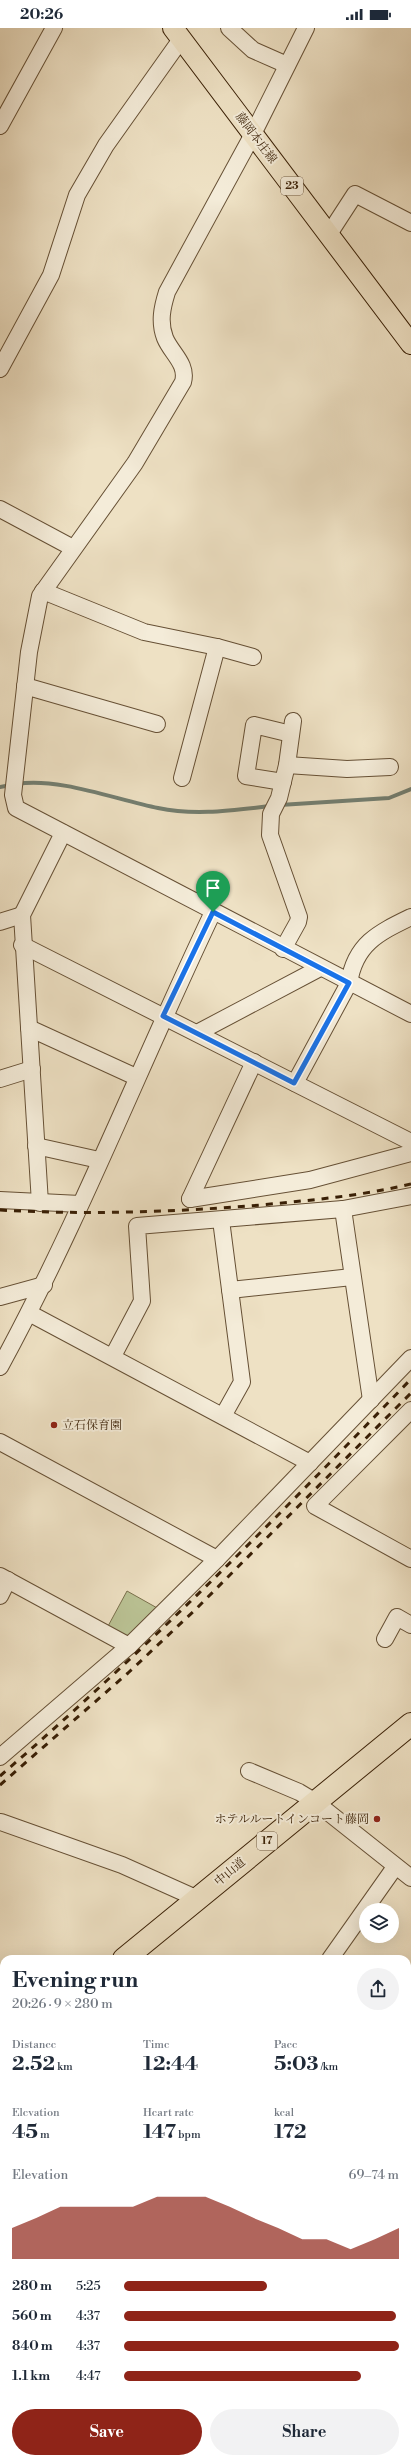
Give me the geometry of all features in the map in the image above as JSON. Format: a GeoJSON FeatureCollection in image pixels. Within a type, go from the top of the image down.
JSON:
{"type":"FeatureCollection","features":[{"type":"Feature","properties":{"kind":"highway","name":"中山道"},"geometry":{"type":"LineString","coordinates":[[129,1955],[314,1801],[411,1724]]}},
{"type":"Feature","properties":{"kind":"main road","name":"藤岡本庄線"},"geometry":{"type":"LineString","coordinates":[[177,33],[411,344]]}},
{"type":"Feature","properties":{"kind":"street"},"geometry":{"type":"LineString","coordinates":[[0,126],[54,28]]}},
{"type":"Feature","properties":{"kind":"street"},"geometry":{"type":"LineString","coordinates":[[229,28],[253,50],[287,65]]}},
{"type":"Feature","properties":{"kind":"street"},"geometry":{"type":"LineString","coordinates":[[306,28],[253,134],[167,292],[161,311],[166,339],[183,368],[183,382],[135,463],[42,591],[28,652],[25,686],[6,797],[16,808],[320,968],[411,1014]]}},
{"type":"Feature","properties":{"kind":"street"},"geometry":{"type":"LineString","coordinates":[[0,369],[51,275],[77,195],[106,145],[177,33]]}},
{"type":"Feature","properties":{"kind":"street"},"geometry":{"type":"LineString","coordinates":[[329,234],[355,194],[411,223]]}},
{"type":"Feature","properties":{"kind":"street"},"geometry":{"type":"LineString","coordinates":[[0,509],[73,548]]}},
{"type":"Feature","properties":{"kind":"street"},"geometry":{"type":"LineString","coordinates":[[42,591],[144,632],[217,647],[253,657]]}},
{"type":"Feature","properties":{"kind":"street"},"geometry":{"type":"LineString","coordinates":[[182,778],[217,647]]}},
{"type":"Feature","properties":{"kind":"street"},"geometry":{"type":"LineString","coordinates":[[25,686],[157,724]]}},
{"type":"Feature","properties":{"kind":"street"},"geometry":{"type":"LineString","coordinates":[[283,782],[246,776],[254,725],[292,727],[287,765],[283,782],[279,798],[271,814],[270,835],[299,917],[298,922],[283,948]]}},
{"type":"Feature","properties":{"kind":"street"},"geometry":{"type":"LineString","coordinates":[[287,765],[347,769],[390,767]]}},
{"type":"Feature","properties":{"kind":"street"},"geometry":{"type":"LineString","coordinates":[[40,1203],[32,1070],[22,945],[22,915],[63,833]]}},
{"type":"Feature","properties":{"kind":"street"},"geometry":{"type":"LineString","coordinates":[[0,1367],[44,1285],[163,1016],[213,912]]}},
{"type":"Feature","properties":{"kind":"street"},"geometry":{"type":"LineString","coordinates":[[0,922],[22,915]]}},
{"type":"Feature","properties":{"kind":"street"},"geometry":{"type":"LineString","coordinates":[[294,1083],[349,983],[351,969],[362,948],[376,934],[411,917]]}},
{"type":"Feature","properties":{"kind":"street"},"geometry":{"type":"LineString","coordinates":[[22,945],[411,1142]]}},
{"type":"Feature","properties":{"kind":"street"},"geometry":{"type":"LineString","coordinates":[[197,1033],[320,968]]}},
{"type":"Feature","properties":{"kind":"street"},"geometry":{"type":"LineString","coordinates":[[29,1028],[136,1076]]}},
{"type":"Feature","properties":{"kind":"street"},"geometry":{"type":"LineString","coordinates":[[254,1062],[190,1199],[310,1180],[411,1154]]}},
{"type":"Feature","properties":{"kind":"street"},"geometry":{"type":"LineString","coordinates":[[0,1079],[32,1070]]}},
{"type":"Feature","properties":{"kind":"street"},"geometry":{"type":"LineString","coordinates":[[36,1146],[99,1160]]}},
{"type":"Feature","properties":{"kind":"street"},"geometry":{"type":"LineString","coordinates":[[113,1356],[142,1301],[137,1226],[343,1209],[411,1196]]}},
{"type":"Feature","properties":{"kind":"street"},"geometry":{"type":"LineString","coordinates":[[0,1200],[80,1204]]}},
{"type":"Feature","properties":{"kind":"street"},"geometry":{"type":"LineString","coordinates":[[343,1209],[371,1400]]}},
{"type":"Feature","properties":{"kind":"street"},"geometry":{"type":"LineString","coordinates":[[221,1220],[242,1382],[223,1416]]}},
{"type":"Feature","properties":{"kind":"street"},"geometry":{"type":"LineString","coordinates":[[230,1290],[352,1277]]}},
{"type":"Feature","properties":{"kind":"street"},"geometry":{"type":"LineString","coordinates":[[0,1297],[44,1285]]}},
{"type":"Feature","properties":{"kind":"street"},"geometry":{"type":"LineString","coordinates":[[29,1313],[113,1356],[310,1463]]}},
{"type":"Feature","properties":{"kind":"street"},"geometry":{"type":"LineString","coordinates":[[0,1757],[129,1646],[217,1559],[411,1358]]}},
{"type":"Feature","properties":{"kind":"street"},"geometry":{"type":"LineString","coordinates":[[411,1410],[315,1506],[411,1559]]}},
{"type":"Feature","properties":{"kind":"street"},"geometry":{"type":"LineString","coordinates":[[0,1442],[217,1559]]}},
{"type":"Feature","properties":{"kind":"street"},"geometry":{"type":"LineString","coordinates":[[0,1596],[4,1578],[129,1646]]}},
{"type":"Feature","properties":{"kind":"street"},"geometry":{"type":"LineString","coordinates":[[385,1638],[397,1617],[411,1625]]}},
{"type":"Feature","properties":{"kind":"street"},"geometry":{"type":"LineString","coordinates":[[249,1771],[299,1792],[314,1801],[395,1867],[411,1878]]}},
{"type":"Feature","properties":{"kind":"street"},"geometry":{"type":"LineString","coordinates":[[1,1822],[122,1865],[198,1899]]}},
{"type":"Feature","properties":{"kind":"street"},"geometry":{"type":"LineString","coordinates":[[333,1955],[395,1867]]}},
{"type":"Feature","properties":{"kind":"green space"},"geometry":{"type":"Polygon","coordinates":[[[127,1591],[159,1609],[131,1635],[122,1636],[107,1628],[127,1591]]]}},
{"type":"Feature","properties":{"kind":"waterway"},"geometry":{"type":"LineString","coordinates":[[17,784],[33,783],[69,786],[158,808],[186,812],[215,812],[271,806]]}},
{"type":"Feature","properties":{"kind":"waterway"},"geometry":{"type":"LineString","coordinates":[[0,787],[11,785]]}},
{"type":"Feature","properties":{"kind":"waterway"},"geometry":{"type":"LineString","coordinates":[[280,805],[389,798],[411,789]]}},
{"type":"Feature","properties":{"kind":"railway"},"geometry":{"type":"LineString","coordinates":[[0,1210],[33,1212],[163,1211],[261,1205],[374,1192],[411,1184]]}},
{"type":"Feature","properties":{"kind":"railway"},"geometry":{"type":"LineString","coordinates":[[0,1776],[54,1729],[159,1632],[311,1482],[411,1379]]}},
{"type":"Feature","properties":{"kind":"railway"},"geometry":{"type":"LineString","coordinates":[[0,1785],[128,1673],[196,1609],[411,1393]]}},
{"type":"Feature","properties":{"kind":"place","name":"立石保育園"},"geometry":{"type":"Point","coordinates":[54,1425]}},
{"type":"Feature","properties":{"kind":"place","name":"ホテルルートインコート藤岡"},"geometry":{"type":"Point","coordinates":[377,1819]}},
{"type":"Feature","properties":{"kind":"route"},"geometry":{"type":"LineString","coordinates":[[213,912],[349,983],[294,1083],[163,1016],[213,912]]}}]}
